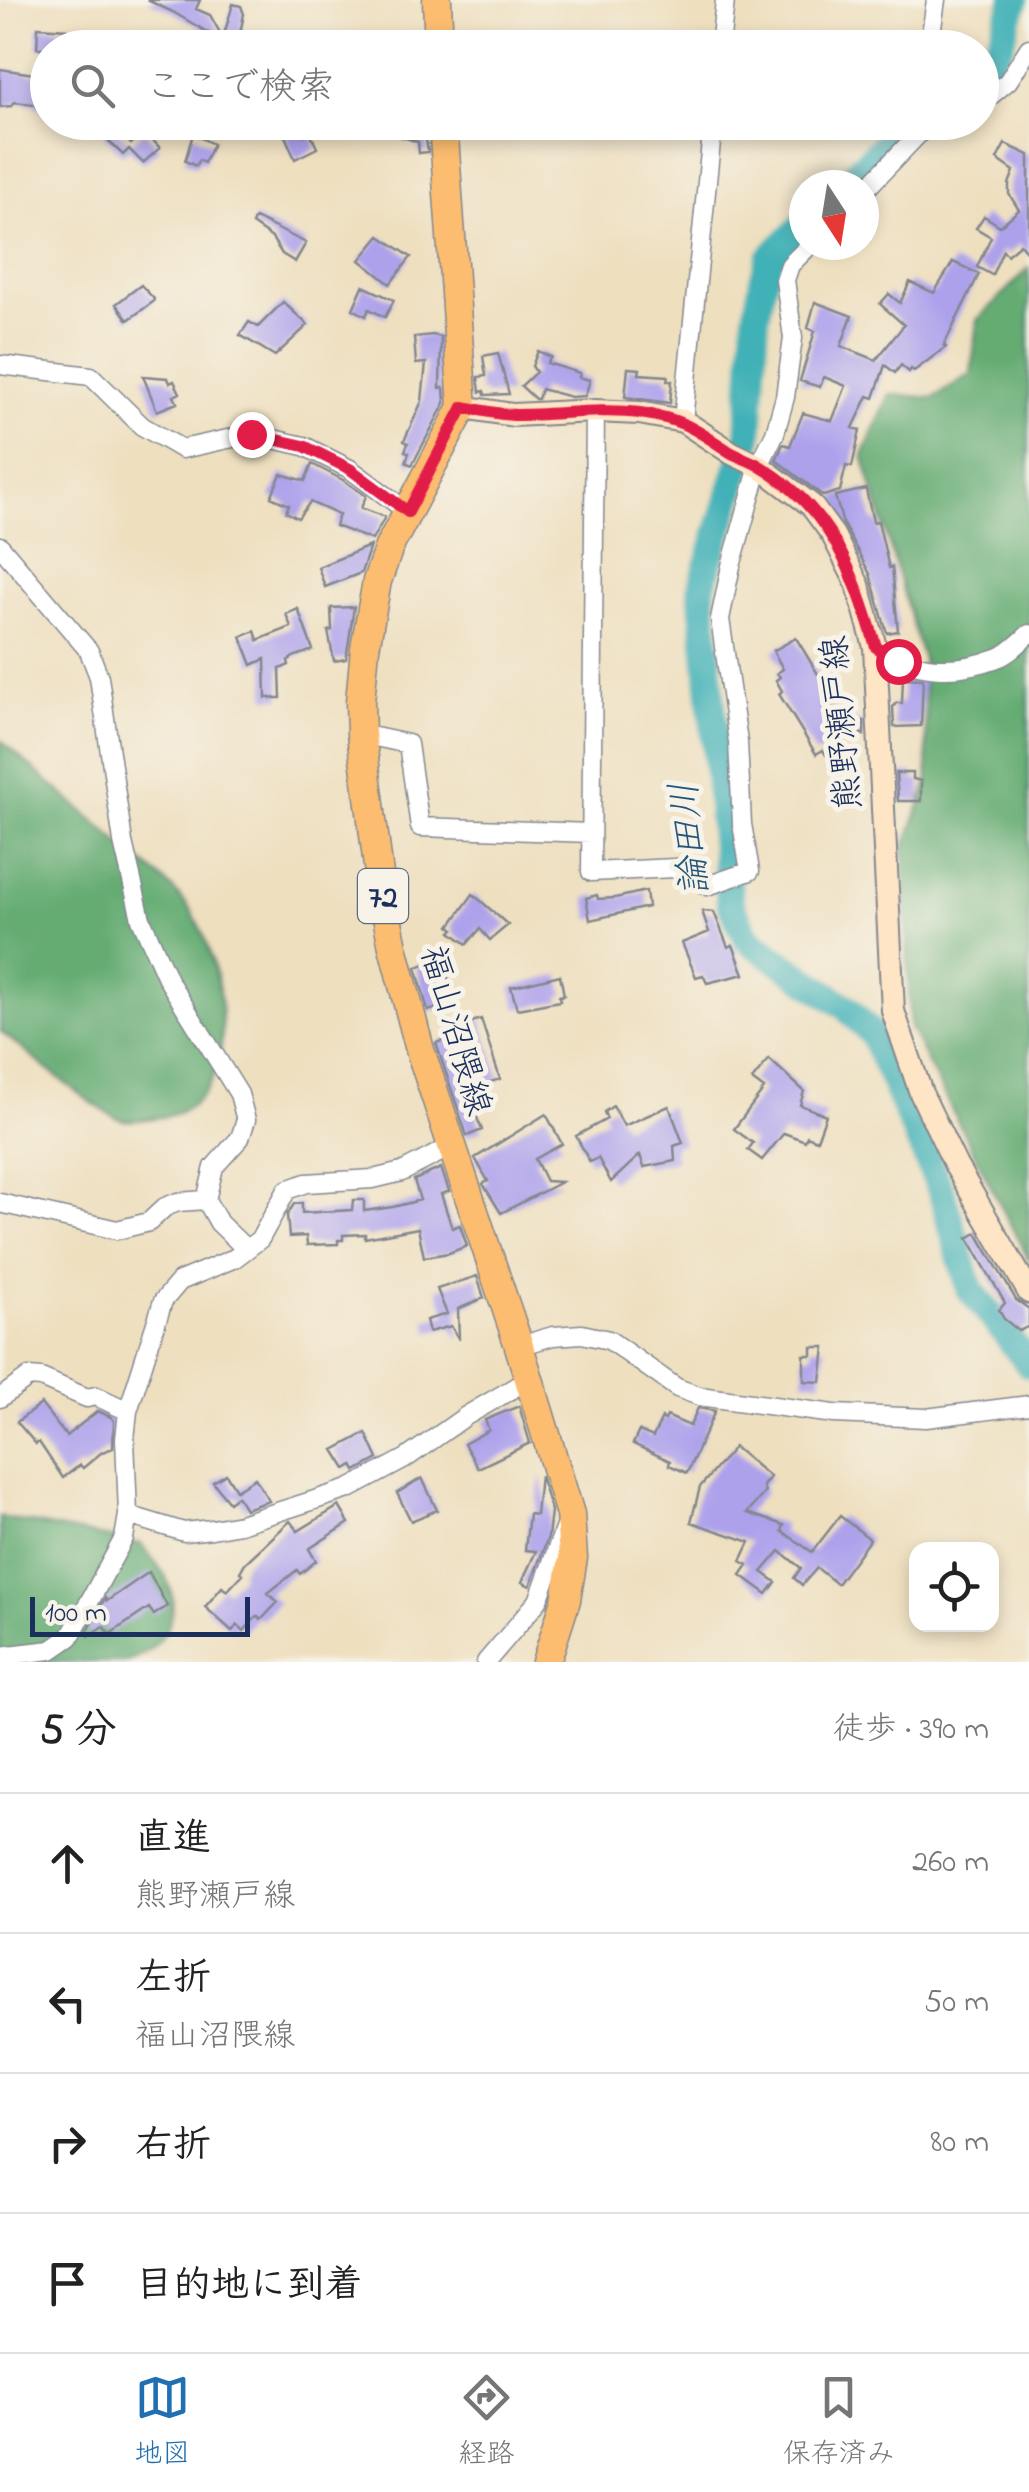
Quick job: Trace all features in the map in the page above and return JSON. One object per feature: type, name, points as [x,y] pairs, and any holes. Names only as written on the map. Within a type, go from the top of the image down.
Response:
[{"type":"main road","points":[[438,0],[439,30]]},
{"type":"main road","points":[[444,140],[463,407]]},
{"type":"main road","name":"熊野瀬戸線","points":[[463,407],[513,415],[639,413],[683,422],[760,466],[810,505],[833,535],[858,585],[876,647],[893,1010],[922,1092],[956,1166],[1029,1292]]},
{"type":"main road","name":"福山沼隈線","points":[[463,407],[389,547],[377,582],[365,648],[361,734],[380,882],[420,1050],[519,1346],[570,1514],[573,1558],[566,1600],[546,1662]]},
{"type":"street","points":[[722,30],[725,0]]},
{"type":"street","points":[[931,30],[936,0]]},
{"type":"street","points":[[999,88],[1029,48]]},
{"type":"street","points":[[683,422],[710,140]]},
{"type":"street","points":[[879,175],[913,140]]},
{"type":"street","points":[[595,411],[591,872],[696,866],[707,886],[750,871],[742,824],[738,742],[720,619],[760,466],[776,433],[785,397],[793,338],[785,280],[795,260]]},
{"type":"street","points":[[0,365],[91,376],[142,426],[182,448],[251,434],[304,446],[350,469],[408,512]]},
{"type":"street","points":[[0,546],[89,652],[99,678],[123,842],[140,919],[168,980],[239,1094],[246,1120],[240,1138],[214,1168],[206,1200],[219,1224],[246,1249]]},
{"type":"street","points":[[876,647],[898,661],[924,668],[957,667],[1001,658],[1029,634]]},
{"type":"street","points":[[361,734],[408,744],[420,827],[591,833]]},
{"type":"street","points":[[0,1656],[51,1650],[70,1637],[124,1538],[128,1516],[128,1411],[163,1301],[180,1282],[234,1258],[260,1240],[288,1190],[306,1183],[373,1179],[402,1172],[452,1146]]},
{"type":"street","points":[[0,1202],[117,1230],[149,1222],[178,1202],[206,1200]]},
{"type":"street","points":[[519,1346],[552,1336],[582,1334],[609,1340],[677,1388],[699,1396],[834,1414],[926,1418],[1029,1405]]},
{"type":"street","points":[[0,1398],[29,1377],[40,1378],[128,1411]]},
{"type":"street","points":[[128,1516],[184,1532],[212,1530],[349,1489],[405,1459],[466,1416],[529,1379]]},
{"type":"street","points":[[486,1662],[538,1601],[570,1514]]},
{"type":"green space","points":[[1029,268],[1029,1261],[910,1028],[904,850],[928,783],[923,660],[863,455],[890,394],[933,398],[971,374],[977,320]]},
{"type":"green space","points":[[0,740],[163,880],[197,921],[216,975],[222,1039],[216,1068],[204,1092],[184,1110],[135,1121],[113,1116],[0,1031]]},
{"type":"green space","points":[[0,1517],[141,1544],[163,1572],[171,1590],[167,1630],[149,1649],[123,1662],[0,1662]]},
{"type":"building","points":[[147,0],[200,0],[196,9],[210,15],[218,30],[204,30]]},
{"type":"building","points":[[233,4],[241,6],[244,14],[241,30],[225,30]]},
{"type":"building","points":[[0,69],[30,73],[30,104],[14,102],[12,106],[0,107]]},
{"type":"building","points":[[107,140],[127,140],[131,144],[135,140],[152,140],[160,148],[143,163],[129,149],[123,155]]},
{"type":"building","points":[[191,140],[213,144],[204,163],[199,160],[196,166],[185,161]]},
{"type":"building","points":[[287,140],[314,140],[317,148],[295,159]]},
{"type":"building","points":[[412,140],[426,140],[428,152],[419,153],[418,142]]},
{"type":"building","points":[[1005,144],[1029,155],[1029,255],[1020,244],[1007,255],[1003,250],[992,275],[977,267],[991,237],[976,228],[984,216],[1000,226],[1019,210],[1009,194],[1014,171],[997,159]]},
{"type":"building","points":[[255,218],[306,243],[295,262],[252,224]]},
{"type":"building","points":[[380,236],[411,257],[390,284],[360,260]]},
{"type":"building","points":[[953,262],[979,274],[946,347],[914,371],[909,372],[901,365],[895,373],[885,365],[874,398],[868,396],[853,428],[860,430],[852,467],[846,466],[840,491],[823,496],[776,460],[783,444],[790,446],[803,413],[832,421],[846,386],[824,377],[820,387],[800,381],[815,331],[808,328],[815,302],[852,316],[841,346],[876,360],[904,325],[880,304],[889,294],[900,303],[910,282],[934,293]]},
{"type":"building","points":[[141,285],[153,302],[128,320],[116,304]]},
{"type":"building","points":[[363,286],[394,300],[385,317],[369,309],[366,316],[353,309]]},
{"type":"building","points":[[283,302],[308,325],[275,356],[240,335],[249,322],[258,327]]},
{"type":"building","points":[[414,337],[441,337],[440,388],[444,388],[445,403],[412,465],[406,462],[409,453],[404,441],[422,401],[426,363],[416,364]]},
{"type":"building","points":[[538,351],[551,357],[547,363],[590,380],[585,396],[571,397],[541,389],[535,399],[521,386],[536,372],[532,366]]},
{"type":"building","points":[[498,353],[509,394],[485,395],[480,392],[478,377],[486,376],[483,356]]},
{"type":"building","points":[[628,368],[640,369],[639,374],[668,376],[667,381],[672,381],[670,403],[625,397]]},
{"type":"building","points":[[143,376],[174,381],[180,393],[174,396],[177,403],[157,411]]},
{"type":"building","points":[[312,464],[366,496],[361,508],[385,517],[372,540],[335,526],[339,515],[310,502],[298,518],[286,512],[289,505],[271,497],[281,474],[305,481]]},
{"type":"building","points":[[866,489],[873,522],[878,521],[889,568],[892,567],[898,631],[887,633],[870,574],[843,524],[835,496]]},
{"type":"building","points":[[370,546],[361,573],[325,587],[318,567]]},
{"type":"building","points":[[354,607],[346,659],[334,661],[328,631],[332,630],[331,608]]},
{"type":"building","points":[[298,609],[313,650],[293,657],[289,665],[280,669],[281,698],[266,698],[265,659],[252,665],[241,637],[255,631],[258,640],[291,627],[286,614]]},
{"type":"building","points":[[796,638],[835,702],[830,705],[839,721],[864,721],[864,735],[827,718],[843,745],[826,755],[823,750],[816,754],[779,694],[782,691],[777,673],[783,669],[773,651]]},
{"type":"building","points":[[903,678],[923,679],[921,726],[894,727],[893,707],[902,703]]},
{"type":"building","points":[[896,773],[913,773],[913,779],[921,781],[921,801],[898,801]]},
{"type":"building","points":[[646,891],[648,907],[590,920],[586,898],[615,898]]},
{"type":"building","points":[[473,894],[508,925],[490,940],[480,929],[467,944],[451,932],[454,929],[450,926]]},
{"type":"building","points":[[702,911],[714,912],[744,974],[707,983],[703,975],[696,977],[682,943],[709,932]]},
{"type":"building","points":[[442,959],[456,1003],[428,1011],[416,967]]},
{"type":"building","points":[[560,975],[564,995],[559,996],[560,1001],[517,1009],[511,987]]},
{"type":"building","points":[[481,1019],[500,1079],[466,1090],[482,1130],[467,1136],[436,1043],[459,1035],[456,1027]]},
{"type":"building","points":[[769,1059],[804,1091],[800,1105],[826,1115],[817,1140],[807,1136],[805,1141],[784,1133],[762,1160],[748,1150],[753,1143],[734,1129],[764,1089],[752,1080]]},
{"type":"building","points":[[613,1106],[624,1126],[669,1106],[683,1143],[674,1146],[675,1161],[644,1167],[640,1155],[611,1182],[598,1158],[590,1162],[576,1136],[607,1119],[604,1112]]},
{"type":"building","points":[[546,1114],[562,1144],[535,1159],[546,1181],[561,1182],[501,1213],[483,1184],[488,1181],[475,1158]]},
{"type":"building","points":[[441,1168],[449,1191],[441,1194],[452,1228],[460,1225],[467,1246],[424,1257],[418,1228],[365,1238],[365,1234],[343,1235],[338,1244],[307,1245],[306,1236],[289,1237],[287,1215],[294,1204],[302,1203],[302,1213],[352,1210],[353,1200],[364,1200],[364,1211],[393,1207],[420,1200],[414,1180]]},
{"type":"building","points":[[977,1233],[1016,1300],[1029,1309],[1029,1326],[1019,1331],[999,1310],[1005,1303],[968,1238]]},
{"type":"building","points":[[477,1276],[484,1298],[458,1309],[459,1340],[451,1326],[429,1332],[426,1320],[447,1314],[437,1289]]},
{"type":"building","points":[[812,1347],[825,1347],[821,1382],[804,1381],[804,1355],[812,1355]]},
{"type":"building","points":[[41,1404],[66,1436],[98,1411],[111,1417],[113,1448],[63,1478],[39,1442],[36,1444],[17,1422]]},
{"type":"building","points":[[519,1406],[530,1443],[478,1468],[464,1444],[489,1430],[485,1420]]},
{"type":"building","points":[[698,1408],[715,1411],[687,1473],[633,1444],[639,1431],[653,1437],[662,1418],[667,1416],[690,1426]]},
{"type":"building","points":[[366,1433],[378,1459],[356,1471],[353,1465],[346,1469],[334,1450]]},
{"type":"building","points":[[734,1447],[770,1477],[763,1486],[765,1492],[747,1513],[784,1525],[782,1531],[812,1552],[840,1516],[870,1539],[837,1584],[817,1568],[802,1585],[794,1578],[801,1568],[780,1551],[762,1572],[776,1582],[767,1594],[741,1575],[748,1565],[741,1561],[750,1542],[691,1522],[700,1487]]},
{"type":"building","points":[[226,1474],[236,1490],[255,1478],[269,1501],[245,1509],[237,1496],[229,1502],[213,1482]]},
{"type":"building","points":[[540,1475],[551,1511],[548,1537],[530,1586],[522,1582],[536,1551],[525,1550],[529,1514],[536,1515]]},
{"type":"building","points":[[422,1478],[437,1510],[411,1521],[397,1493]]},
{"type":"building","points":[[339,1506],[349,1523],[309,1549],[316,1561],[300,1574],[297,1570],[268,1593],[278,1602],[261,1620],[257,1616],[244,1631],[238,1625],[232,1631],[205,1607],[222,1587],[227,1591],[243,1574],[240,1572],[245,1563],[290,1521],[298,1531]]},
{"type":"building","points":[[149,1572],[167,1606],[154,1615],[149,1608],[110,1634],[104,1626],[89,1636],[87,1632],[105,1598],[107,1601]]},
{"type":"waterway","name":"論田川","points":[[999,47],[1015,0]]},
{"type":"waterway","name":"論田川","points":[[858,170],[889,140]]},
{"type":"waterway","name":"論田川","points":[[789,239],[770,258],[763,280],[756,317],[749,436],[701,588],[730,903],[748,940],[846,1007],[873,1035],[941,1191],[970,1289],[1029,1364]]},
{"type":"route","points":[[251,434],[304,446],[350,469],[408,512],[463,407],[513,415],[639,413],[683,422],[760,466],[810,505],[833,535],[858,585],[876,647],[898,661]]}]
